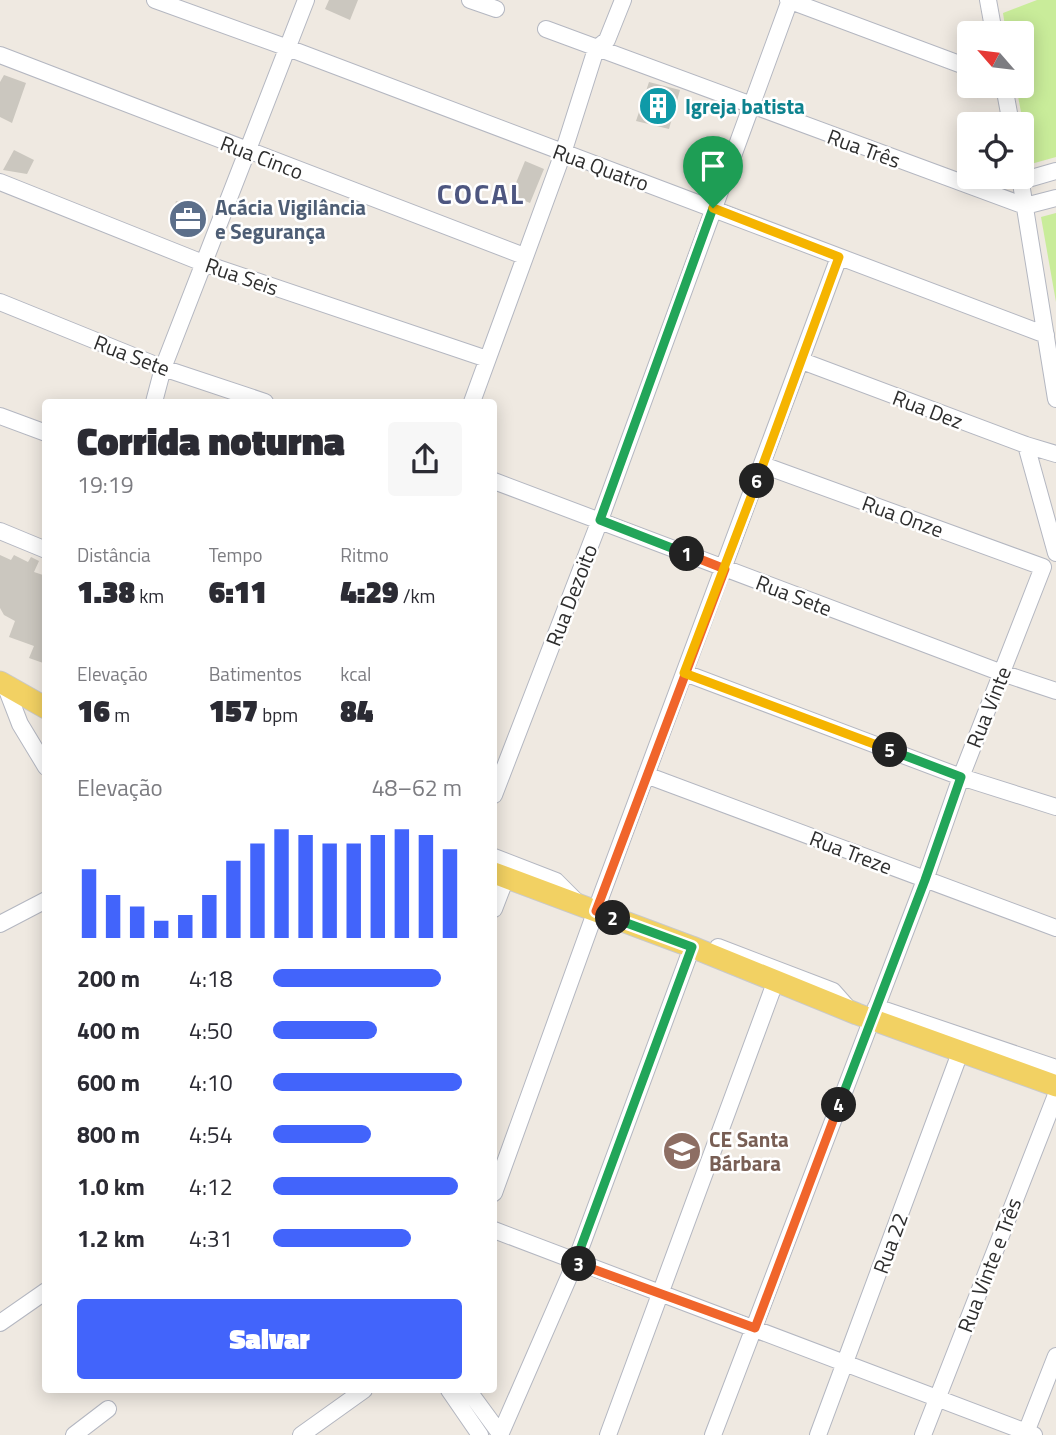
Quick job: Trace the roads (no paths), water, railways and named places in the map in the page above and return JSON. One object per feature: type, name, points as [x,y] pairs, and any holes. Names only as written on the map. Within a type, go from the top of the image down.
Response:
[{"type":"main road","points":[[2,681],[42,706]]},
{"type":"main road","points":[[500,875],[692,947],[851,1011],[874,1013],[1056,1086]]},
{"type":"street","name":"Rua Quatro","points":[[155,0],[191,6],[288,48],[1046,335]]},
{"type":"street","points":[[155,399],[163,368],[306,0]]},
{"type":"street","points":[[470,0],[496,9]]},
{"type":"street","points":[[473,399],[563,153],[596,49],[607,40],[623,0]]},
{"type":"street","points":[[789,0],[957,63]]},
{"type":"street","name":"Rua Dezoito","points":[[497,787],[600,520],[789,0]]},
{"type":"street","points":[[992,1],[993,21]]},
{"type":"street","name":"Rua Três","points":[[546,29],[1025,206]]},
{"type":"street","name":"Rua Cinco","points":[[0,55],[524,256]]},
{"type":"street","points":[[1034,176],[1056,172]]},
{"type":"street","name":"Rua Seis","points":[[0,182],[203,263],[487,359]]},
{"type":"street","points":[[1022,189],[1056,399]]},
{"type":"street","points":[[1025,206],[1056,198]]},
{"type":"street","points":[[497,1185],[839,257]]},
{"type":"street","name":"Rua Sete","points":[[0,302],[163,368],[256,399]]},
{"type":"street","name":"Rua Dez","points":[[802,361],[1056,454]]},
{"type":"street","points":[[0,416],[42,432]]},
{"type":"street","points":[[1026,445],[1056,553]]},
{"type":"street","name":"Rua Onze","points":[[763,465],[1050,565]]},
{"type":"street","name":"Rua Sete","points":[[497,482],[1056,691]]},
{"type":"street","points":[[0,531],[42,548]]},
{"type":"street","name":"Rua Vinte","points":[[713,1435],[925,880],[961,777],[1002,673],[1050,565]]},
{"type":"street","points":[[684,673],[961,777],[1056,807]]},
{"type":"street","points":[[2,681],[20,724],[42,760]]},
{"type":"street","name":"Rua Treze","points":[[646,775],[1056,928]]},
{"type":"street","points":[[497,858],[556,881],[596,911],[633,914],[833,991],[851,1011]]},
{"type":"street","points":[[0,925],[42,902]]},
{"type":"street","points":[[501,1435],[575,1263],[692,947]]},
{"type":"street","points":[[608,1435],[776,980]]},
{"type":"street","points":[[874,1013],[1056,1068]]},
{"type":"street","name":"Rua 22","points":[[818,1435],[961,1050]]},
{"type":"street","name":"Rua Vinte e Três","points":[[923,1435],[1056,1095]]},
{"type":"street","points":[[497,1231],[1028,1434],[1056,1356]]},
{"type":"street","points":[[0,1323],[42,1295]]},
{"type":"street","points":[[301,1435],[361,1393]]},
{"type":"street","points":[[451,1393],[480,1435]]},
{"type":"street","points":[[470,1393],[501,1435]]},
{"type":"street","points":[[74,1435],[108,1409]]},
{"type":"place","name":"Igreja batista","points":[[658,106]]},
{"type":"place","name":"Acácia Vigilância e Segurança","points":[[188,219]]},
{"type":"place","name":"CE Santa Bárbara","points":[[682,1151]]},
{"type":"district","name":"COCAL","points":[[481,193]]}]
